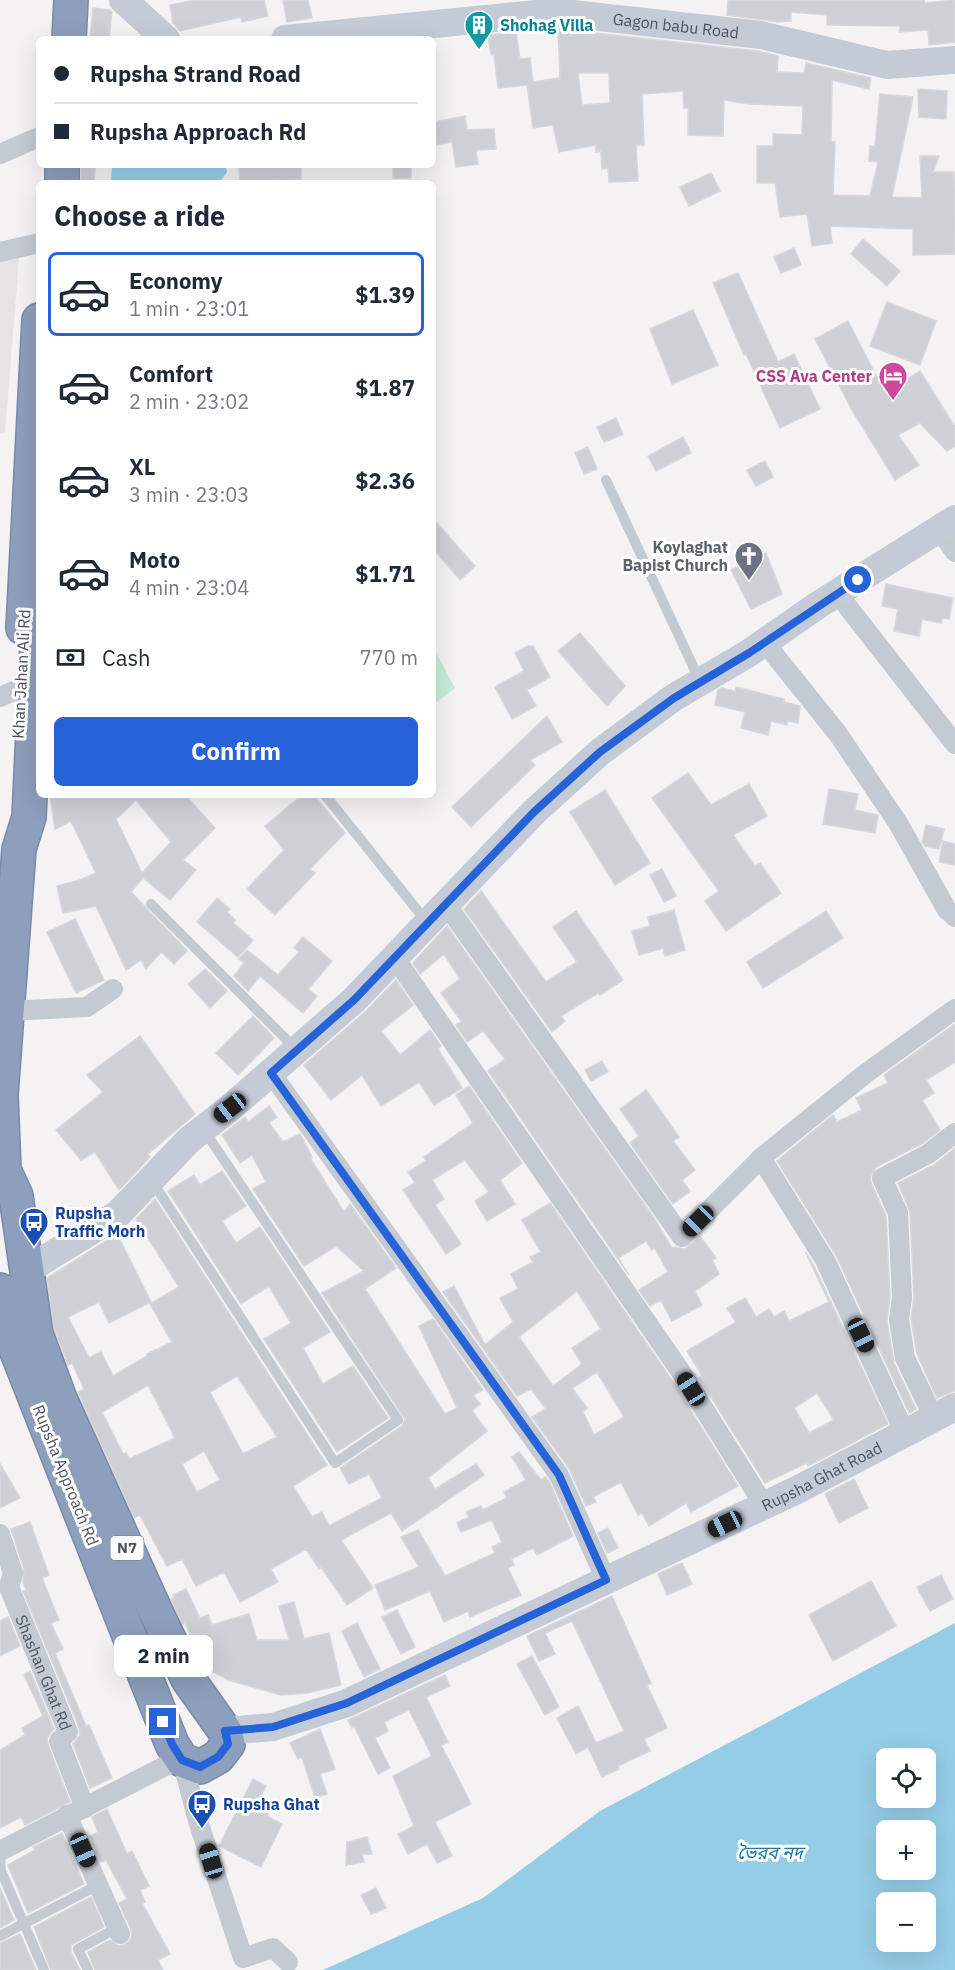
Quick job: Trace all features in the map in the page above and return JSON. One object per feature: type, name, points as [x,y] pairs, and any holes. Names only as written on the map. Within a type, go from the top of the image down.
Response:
[{"type":"highway","points":[[54,36],[56,0]]},
{"type":"highway","points":[[69,36],[71,0]]},
{"type":"highway","name":"Khan Jahan Ali Rd","points":[[26,1271],[16,1196],[2,1176],[1,1080],[20,849],[14,817],[18,689],[36,373]]},
{"type":"highway","name":"Khan Jahan Ali Rd","points":[[18,689],[36,615]]},
{"type":"highway","name":"Rupsha Approach Rd","points":[[26,1271],[36,1334],[60,1399],[188,1679],[225,1731]]},
{"type":"highway","name":"Rupsha Approach Rd","points":[[0,1290],[15,1347],[172,1744],[182,1760]]},
{"type":"highway","points":[[182,1760],[200,1767],[218,1757],[228,1744],[225,1731]]},
{"type":"street","points":[[123,0],[163,36]]},
{"type":"street","name":"Gagon babu Road","points":[[315,36],[555,12],[760,35],[887,65],[955,60]]},
{"type":"street","points":[[0,154],[36,138]]},
{"type":"street","points":[[0,252],[36,244]]},
{"type":"street","points":[[26,1271],[118,1214],[189,1140],[271,1073],[354,1000],[534,812],[600,752],[674,698],[765,643],[837,593],[950,533]]},
{"type":"street","points":[[837,593],[955,744]]},
{"type":"street","points":[[765,643],[838,734],[898,823],[947,910],[955,917]]},
{"type":"street","points":[[437,914],[682,1237],[761,1158],[865,1074],[955,1009]]},
{"type":"street","points":[[395,958],[679,1369],[764,1505]]},
{"type":"street","points":[[8,1011],[87,1007],[113,989]]},
{"type":"street","points":[[271,1073],[559,1475],[606,1580]]},
{"type":"street","points":[[944,1413],[905,1358],[899,1319],[902,1298],[898,1213],[882,1178],[928,1154],[955,1133]]},
{"type":"street","points":[[761,1158],[825,1260],[905,1433]]},
{"type":"street","name":"Rupsha Ghat Road","points":[[225,1731],[273,1727],[347,1703],[764,1505],[944,1413]]},
{"type":"street","name":"Shashan Ghat Rd","points":[[0,1534],[13,1573],[9,1587],[68,1732],[59,1741],[76,1812]]},
{"type":"street","points":[[0,1851],[169,1764],[182,1760],[198,1821],[243,1958],[273,1948],[289,1966]]},
{"type":"street","points":[[76,1812],[98,1885],[118,1931]]},
{"type":"lane","points":[[606,480],[700,682]]},
{"type":"lane","points":[[328,798],[437,914]]},
{"type":"lane","points":[[151,904],[297,1050]]},
{"type":"lane","points":[[151,1180],[335,1463],[398,1420],[203,1129]]},
{"type":"lane","points":[[0,1857],[1,1871],[44,1970]]},
{"type":"lane","points":[[0,1936],[98,1885]]},
{"type":"lane","points":[[88,1970],[78,1949],[118,1931]]},
{"type":"shaded area","points":[[20,247],[5,432],[0,433],[0,252]]},
{"type":"green space","points":[[436,653],[455,688],[436,702]]},
{"type":"water","points":[[112,168],[226,168],[227,172],[221,180],[111,180]]},
{"type":"water","name":"ভৈরব নদ","points":[[955,1623],[955,1970],[323,1970],[483,1898],[600,1811]]},
{"type":"building","points":[[196,0],[264,0],[268,16],[242,22],[241,17],[180,31],[173,23],[170,5]]},
{"type":"building","points":[[308,0],[312,18],[287,22],[283,1]]},
{"type":"building","points":[[728,0],[924,0],[925,3],[955,0],[955,42],[929,45],[928,30],[899,32],[900,26],[827,25],[827,15],[791,12],[791,21],[778,22],[727,15]]},
{"type":"building","points":[[93,8],[110,10],[112,12],[109,36],[90,36]]},
{"type":"building","points":[[558,29],[758,51],[778,56],[777,72],[804,73],[806,63],[871,78],[869,89],[832,80],[831,142],[835,142],[833,195],[870,196],[878,162],[869,161],[870,146],[875,147],[880,94],[913,97],[892,197],[922,198],[920,156],[939,156],[933,172],[954,172],[955,254],[913,255],[913,229],[830,226],[832,243],[812,246],[807,214],[780,217],[775,183],[757,183],[757,146],[773,146],[773,134],[802,135],[803,106],[749,104],[724,100],[723,136],[688,135],[688,108],[684,108],[683,91],[642,94],[644,145],[636,145],[638,181],[609,182],[608,168],[602,169],[601,151],[596,152],[596,145],[559,152],[553,125],[533,128],[527,85],[498,88],[494,54],[491,55],[488,35],[516,32],[520,59],[530,58],[533,82],[560,78]],"holes":[[[578,73],[609,73],[610,103],[582,105]]]},
{"type":"building","points":[[918,89],[947,91],[946,119],[919,117]]},
{"type":"building","points":[[465,116],[467,130],[494,129],[496,149],[476,150],[478,164],[456,167],[452,142],[436,145],[436,122]]},
{"type":"building","points":[[81,168],[95,168],[94,180],[81,180]]},
{"type":"building","points":[[239,168],[301,168],[301,179],[240,180]]},
{"type":"building","points":[[393,168],[411,168],[411,178],[393,178]]},
{"type":"building","points":[[711,173],[720,191],[689,206],[680,187]]},
{"type":"building","points":[[863,239],[900,271],[887,286],[851,254]]},
{"type":"building","points":[[794,248],[801,265],[781,273],[774,257]]},
{"type":"building","points":[[738,273],[778,362],[794,354],[820,409],[780,428],[746,354],[744,355],[713,283]]},
{"type":"building","points":[[887,302],[936,321],[920,365],[870,346]]},
{"type":"building","points":[[693,310],[718,365],[672,384],[650,329]]},
{"type":"building","name":"CSS Ava Center","points":[[848,321],[885,393],[920,371],[955,427],[955,446],[947,451],[920,423],[898,435],[919,465],[895,480],[852,410],[815,339]]},
{"type":"building","points":[[616,418],[623,434],[604,442],[597,427]]},
{"type":"building","points":[[683,437],[691,453],[656,471],[648,456]]},
{"type":"building","points":[[588,447],[597,469],[584,474],[575,453]]},
{"type":"building","points":[[765,461],[773,477],[756,486],[747,470]]},
{"type":"building","points":[[436,522],[475,566],[460,580],[436,552]]},
{"type":"building","points":[[766,553],[782,594],[751,609],[731,570]]},
{"type":"building","points":[[886,584],[953,598],[949,619],[942,618],[941,623],[922,619],[919,636],[894,631],[898,609],[882,606]]},
{"type":"building","points":[[580,633],[625,686],[607,706],[558,651]]},
{"type":"building","points":[[528,646],[533,646],[550,677],[527,690],[536,706],[512,719],[495,687],[524,671],[515,653]]},
{"type":"building","points":[[736,687],[784,699],[784,702],[800,706],[798,723],[788,721],[787,725],[771,721],[768,735],[741,728],[745,712],[715,705],[718,690],[722,688],[735,691]]},
{"type":"building","points":[[547,716],[562,742],[530,760],[535,765],[471,827],[452,807]]},
{"type":"building","points":[[688,773],[711,805],[749,784],[767,816],[733,835],[755,866],[760,863],[781,893],[726,931],[705,901],[719,891],[652,798]]},
{"type":"building","points":[[829,789],[858,794],[855,810],[878,815],[875,833],[823,824]]},
{"type":"building","points":[[605,790],[650,863],[615,885],[570,812]]},
{"type":"building","points":[[50,798],[188,798],[215,828],[183,860],[196,870],[170,900],[143,878],[131,892],[187,951],[174,964],[161,952],[146,969],[141,960],[126,970],[96,906],[63,913],[57,886],[96,873],[71,821],[55,829]],"holes":[[[136,800],[171,842],[142,873],[116,819]]]},
{"type":"building","points":[[298,798],[316,798],[345,833],[310,869],[315,873],[275,915],[247,889],[284,850],[265,826]]},
{"type":"building","points":[[926,825],[944,829],[939,849],[925,846],[922,842]]},
{"type":"building","points":[[943,841],[955,844],[955,865],[939,862]]},
{"type":"building","points":[[662,869],[676,896],[664,902],[650,875]]},
{"type":"building","points":[[481,891],[546,982],[577,962],[553,927],[576,911],[623,980],[561,1016],[565,1021],[552,1032],[464,909]]},
{"type":"building","points":[[217,898],[230,909],[227,912],[235,920],[233,923],[253,940],[238,957],[197,922]]},
{"type":"building","points":[[674,910],[685,950],[665,956],[663,948],[639,955],[632,931],[650,926],[648,917]]},
{"type":"building","points":[[826,911],[843,938],[763,988],[747,962]]},
{"type":"building","points":[[75,919],[104,980],[76,993],[47,932]]},
{"type":"building","points":[[447,926],[654,1218],[672,1248],[685,1249],[700,1236],[716,1258],[712,1260],[719,1274],[695,1291],[702,1305],[672,1321],[661,1300],[650,1306],[639,1290],[668,1272],[655,1248],[652,1250],[646,1241],[618,1258],[629,1275],[488,1071],[505,1059],[483,1031],[467,1042],[456,1025],[461,1021],[441,993],[460,979],[444,954],[420,974],[413,963]]},
{"type":"building","points":[[303,937],[332,961],[308,989],[317,996],[303,1013],[260,976],[248,991],[234,976],[244,963],[239,959],[247,950],[278,975],[299,952],[294,948]]},
{"type":"building","points":[[205,969],[227,991],[210,1008],[188,984]]},
{"type":"building","points":[[396,980],[413,1005],[381,1031],[400,1055],[430,1030],[441,1046],[438,1049],[462,1088],[434,1105],[419,1082],[381,1106],[362,1075],[331,1100],[304,1065],[365,1012]]},
{"type":"building","points":[[253,1016],[274,1038],[238,1075],[216,1053]]},
{"type":"building","points":[[955,1024],[955,1062],[926,1080],[934,1093],[922,1100],[940,1130],[921,1144],[876,1167],[870,1177],[886,1216],[890,1297],[887,1321],[894,1363],[916,1409],[909,1413],[836,1255],[777,1161],[833,1115],[837,1122],[862,1110],[856,1098],[888,1083],[884,1075]]},
{"type":"building","points":[[140,1036],[195,1114],[148,1154],[150,1157],[119,1190],[95,1152],[81,1160],[56,1130],[103,1092],[87,1075]]},
{"type":"building","points":[[602,1061],[608,1072],[591,1081],[585,1070]]},
{"type":"building","points":[[469,1086],[522,1163],[500,1180],[515,1204],[487,1221],[475,1201],[489,1192],[465,1160],[432,1180],[444,1199],[435,1205],[461,1244],[446,1254],[403,1190],[415,1183],[408,1172],[426,1161],[424,1157],[473,1123],[456,1095]]},
{"type":"building","points":[[646,1090],[679,1137],[673,1141],[695,1170],[682,1180],[690,1191],[673,1204],[630,1143],[639,1136],[620,1109]]},
{"type":"building","points":[[269,1106],[277,1117],[269,1123],[283,1142],[300,1134],[312,1157],[310,1158],[344,1212],[350,1204],[396,1268],[365,1289],[445,1414],[457,1408],[419,1326],[433,1319],[483,1390],[473,1395],[480,1404],[472,1411],[487,1431],[428,1478],[435,1489],[476,1464],[484,1475],[402,1531],[391,1513],[341,1540],[373,1588],[347,1605],[306,1549],[271,1569],[278,1582],[240,1602],[224,1572],[196,1586],[182,1559],[167,1566],[140,1515],[134,1518],[78,1392],[84,1389],[72,1363],[68,1365],[54,1329],[47,1278],[117,1234],[151,1302],[109,1323],[99,1302],[68,1317],[89,1358],[101,1352],[113,1376],[147,1354],[172,1342],[150,1304],[179,1287],[136,1219],[155,1199],[327,1465],[293,1486],[312,1517],[322,1512],[329,1526],[382,1498],[369,1474],[349,1484],[340,1468],[402,1426],[405,1419],[322,1293],[364,1271],[336,1246],[304,1266],[253,1189],[266,1182],[252,1155],[240,1163],[222,1135],[245,1117],[248,1122]],"holes":[[[237,1376],[277,1437],[243,1454],[210,1392]],[[148,1385],[175,1438],[129,1459],[126,1453],[123,1454],[102,1412]],[[204,1451],[220,1480],[197,1492],[182,1464]]]},
{"type":"building","points":[[955,1148],[955,1391],[937,1398],[917,1354],[911,1319],[914,1297],[910,1212],[898,1183],[934,1165]]},
{"type":"building","points":[[222,1171],[246,1206],[222,1221],[236,1243],[260,1227],[330,1332],[303,1348],[323,1384],[353,1366],[388,1418],[337,1452],[264,1339],[291,1323],[269,1286],[241,1304],[168,1191],[194,1175],[200,1185]]},
{"type":"building","points":[[550,1203],[669,1376],[738,1486],[691,1512],[686,1503],[649,1526],[642,1513],[638,1515],[621,1482],[593,1497],[596,1502],[586,1506],[569,1468],[532,1417],[546,1409],[531,1389],[517,1396],[443,1292],[454,1286],[485,1345],[513,1322],[500,1298],[518,1289],[511,1274],[533,1262],[530,1257],[541,1252],[522,1220]],"holes":[[[577,1291],[601,1329],[572,1348],[582,1364],[553,1386],[519,1337]],[[597,1372],[624,1417],[594,1435],[583,1412],[587,1408],[572,1388]]]},
{"type":"building","points":[[805,1251],[888,1424],[808,1466],[806,1463],[765,1483],[699,1378],[702,1376],[687,1351],[736,1322],[727,1308],[745,1298],[756,1317],[769,1309],[774,1317],[784,1311],[789,1321],[829,1302]],"holes":[[[817,1393],[834,1420],[809,1433],[794,1408]]]},
{"type":"building","points":[[519,1452],[541,1480],[545,1477],[549,1481],[573,1536],[537,1555],[533,1548],[511,1559],[514,1565],[508,1568],[521,1595],[470,1617],[468,1611],[444,1622],[430,1591],[385,1610],[375,1585],[419,1567],[401,1537],[418,1530],[445,1576],[495,1553],[492,1547],[502,1542],[492,1520],[461,1532],[457,1523],[469,1517],[466,1512],[481,1506],[483,1510],[507,1498],[504,1492],[526,1480],[512,1457]]},
{"type":"building","points":[[0,1464],[20,1498],[0,1508]]},
{"type":"building","points":[[854,1479],[868,1508],[839,1523],[825,1494]]},
{"type":"building","points":[[30,1522],[49,1575],[42,1578],[59,1620],[51,1623],[63,1649],[55,1653],[86,1726],[89,1725],[112,1778],[90,1788],[73,1744],[80,1735],[79,1727],[23,1591],[26,1590],[23,1582],[24,1569],[11,1529]]},
{"type":"building","points":[[608,1528],[618,1548],[607,1553],[598,1533]]},
{"type":"building","points":[[682,1563],[692,1584],[667,1595],[658,1574]]},
{"type":"building","points":[[941,1575],[953,1599],[930,1611],[917,1587]]},
{"type":"building","points":[[871,1581],[896,1626],[833,1661],[809,1615]]},
{"type":"building","points":[[186,1589],[200,1618],[208,1615],[212,1625],[249,1614],[257,1640],[289,1640],[279,1606],[294,1602],[304,1639],[329,1633],[341,1685],[307,1693],[281,1695],[228,1680],[205,1667],[171,1599],[174,1598],[173,1595]]},
{"type":"building","points":[[612,1596],[651,1683],[647,1685],[667,1728],[644,1739],[650,1751],[618,1766],[619,1769],[602,1777],[588,1747],[576,1754],[557,1718],[578,1706],[596,1743],[624,1731],[572,1621],[545,1633],[555,1654],[539,1661],[527,1636]]},
{"type":"building","points":[[397,1610],[415,1647],[401,1654],[382,1617]]},
{"type":"building","points":[[8,1617],[20,1646],[0,1656],[0,1621]]},
{"type":"building","points":[[357,1623],[380,1669],[364,1677],[342,1631]]},
{"type":"building","points":[[532,1656],[559,1707],[545,1715],[517,1664]]},
{"type":"building","points":[[30,1671],[54,1729],[47,1738],[48,1745],[70,1802],[25,1825],[21,1817],[0,1828],[0,1750],[25,1735],[22,1728],[43,1716],[24,1675]]},
{"type":"building","points":[[445,1675],[450,1686],[426,1697],[448,1742],[441,1745],[471,1804],[435,1822],[452,1856],[437,1863],[427,1844],[408,1854],[398,1834],[414,1826],[393,1776],[432,1756],[409,1710],[384,1722],[388,1731],[375,1738],[390,1768],[378,1774],[354,1726],[352,1728],[348,1720]]},
{"type":"building","points":[[320,1729],[335,1769],[320,1774],[327,1794],[315,1798],[302,1757],[298,1759],[290,1743]]},
{"type":"building","points":[[253,1779],[266,1786],[259,1800],[272,1806],[267,1816],[282,1824],[261,1867],[219,1846]]},
{"type":"building","points":[[107,1809],[127,1854],[132,1851],[149,1886],[140,1890],[145,1902],[142,1903],[170,1954],[158,1960],[163,1970],[95,1970],[88,1952],[110,1940],[118,1946],[124,1945],[132,1936],[119,1903],[127,1899],[106,1860],[101,1862],[90,1836],[98,1832],[92,1817]]},
{"type":"building","points":[[62,1833],[84,1884],[28,1913],[8,1865],[35,1850],[33,1847]]},
{"type":"building","points":[[367,1837],[372,1854],[362,1854],[364,1862],[346,1865],[347,1842]]},
{"type":"building","points":[[0,1888],[14,1920],[0,1928]]},
{"type":"building","points":[[376,1888],[386,1908],[371,1914],[361,1895]]},
{"type":"building","points":[[91,1897],[104,1927],[71,1945],[71,1952],[80,1970],[51,1970],[34,1927]]},
{"type":"building","points":[[20,1934],[36,1970],[0,1970],[0,1943]]},
{"type":"place","name":"Shohag Villa","points":[[479,50]]},
{"type":"place","name":"CSS Ava Center","points":[[893,402]]},
{"type":"place","name":"Koylaghat Bapist Church","points":[[749,582]]},
{"type":"place","name":"Rupsha Traffic Morh","points":[[34,1248]]},
{"type":"place","name":"Rupsha Ghat","points":[[202,1830]]},
{"type":"route","points":[[163,1722],[182,1760],[200,1767],[218,1757],[228,1744],[225,1731],[273,1727],[347,1703],[606,1580],[559,1475],[271,1073],[354,1000],[534,812],[600,752],[674,698],[749,653],[858,580]]}]
